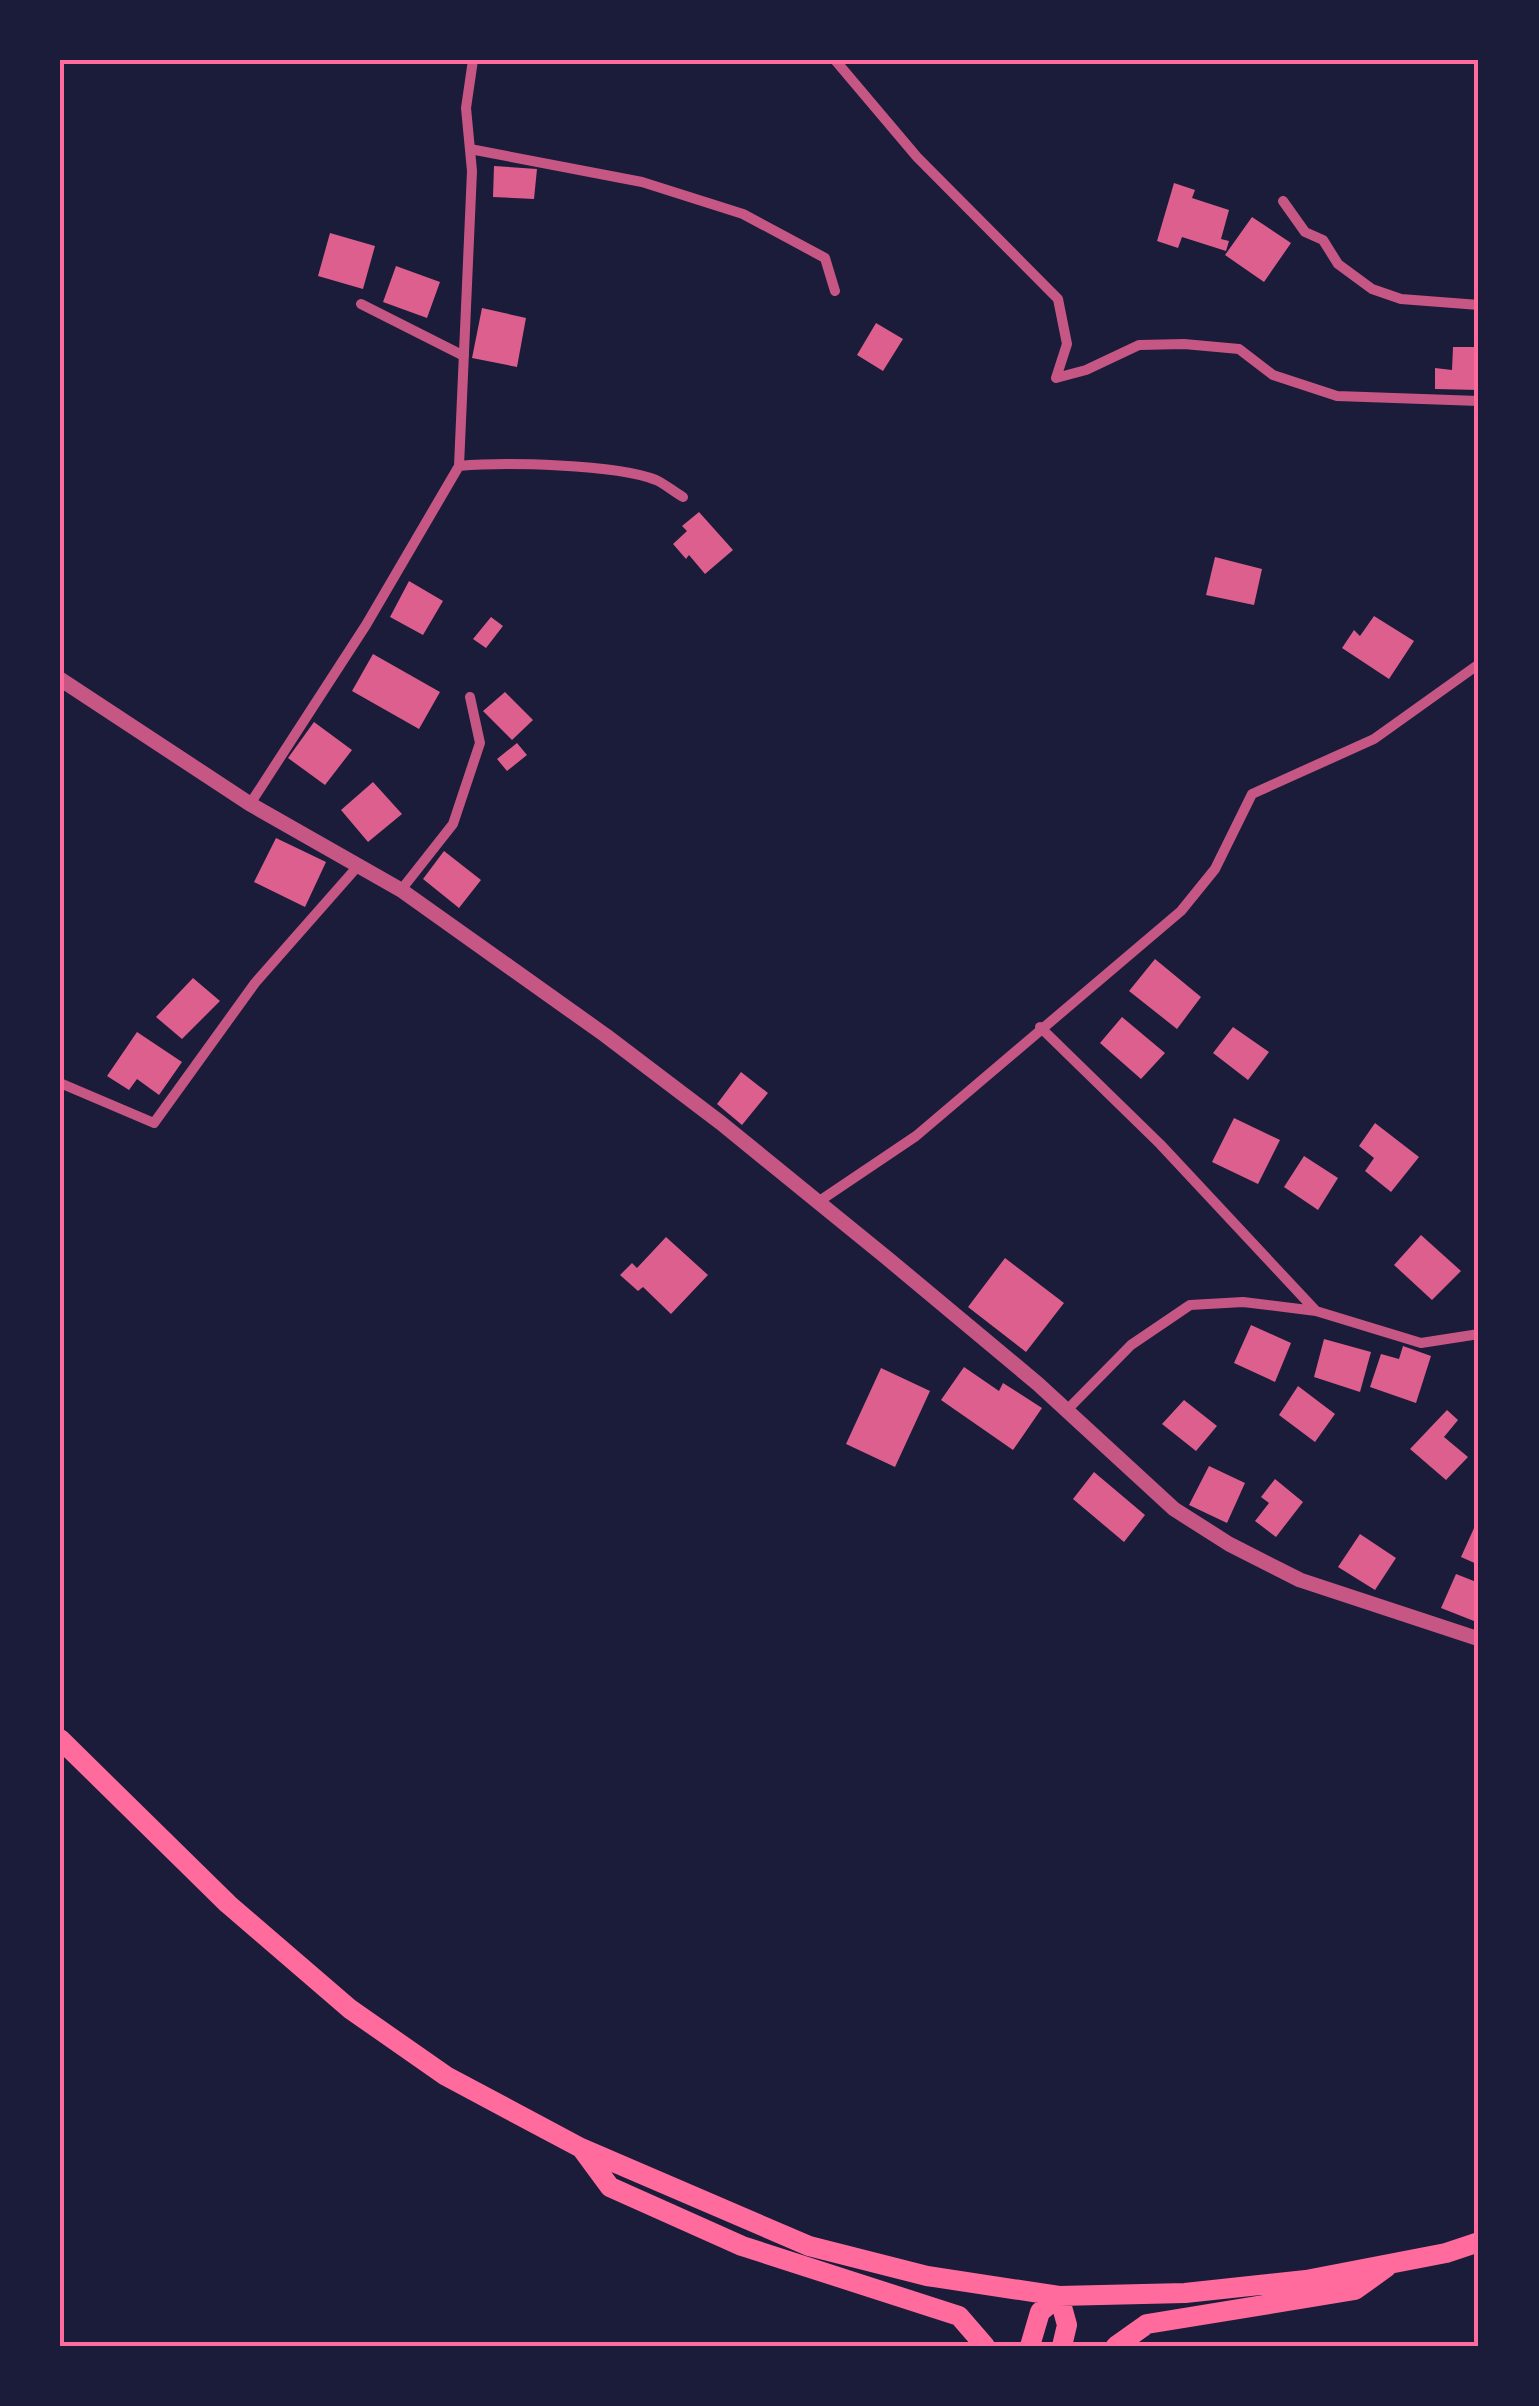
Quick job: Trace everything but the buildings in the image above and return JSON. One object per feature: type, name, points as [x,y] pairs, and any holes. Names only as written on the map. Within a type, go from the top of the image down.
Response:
[{"type":"main road","points":[[60,1739],[228,1904],[350,2009],[446,2076],[580,2148],[809,2246],[927,2276],[1059,2296],[1185,2293],[1306,2280],[1446,2253],[1479,2242]]},
{"type":"main road","points":[[580,2148],[610,2187],[742,2246],[959,2316],[985,2346]]},
{"type":"main road","points":[[1116,2346],[1147,2324],[1355,2290],[1392,2263]]},
{"type":"main road","points":[[1030,2346],[1040,2312],[1059,2296]]},
{"type":"main road","points":[[1059,2296],[1067,2324],[1062,2346]]},
{"type":"street","points":[[250,804],[366,624],[459,466],[472,171],[466,108],[472,60]]},
{"type":"street","points":[[835,60],[918,156],[1058,300],[1068,344],[1056,378],[1086,370],[1139,344],[1184,344],[1239,349],[1273,376],[1337,396],[1479,401]]},
{"type":"street","points":[[470,149],[642,182],[743,214],[825,258],[835,292]]},
{"type":"street","points":[[1284,201],[1305,232],[1323,240],[1338,264],[1372,290],[1401,299],[1479,305]]},
{"type":"street","points":[[361,304],[464,356]]},
{"type":"street","points":[[459,466],[496,462],[626,474],[656,480],[683,497]]},
{"type":"street","points":[[818,1202],[916,1136],[1181,911],[1214,870],[1252,794],[1374,740],[1479,664]]},
{"type":"street","points":[[60,679],[250,804],[401,890],[605,1034],[818,1202],[1067,1410],[1174,1509],[1229,1544],[1300,1580],[1479,1638]]},
{"type":"street","points":[[401,890],[453,824],[480,743],[470,696]]},
{"type":"street","points":[[60,1083],[154,1123],[255,984],[358,866]]},
{"type":"street","points":[[1040,1027],[1160,1144],[1316,1311]]},
{"type":"street","points":[[1067,1410],[1131,1345],[1190,1304],[1242,1302],[1316,1311],[1420,1343],[1479,1334]]}]
